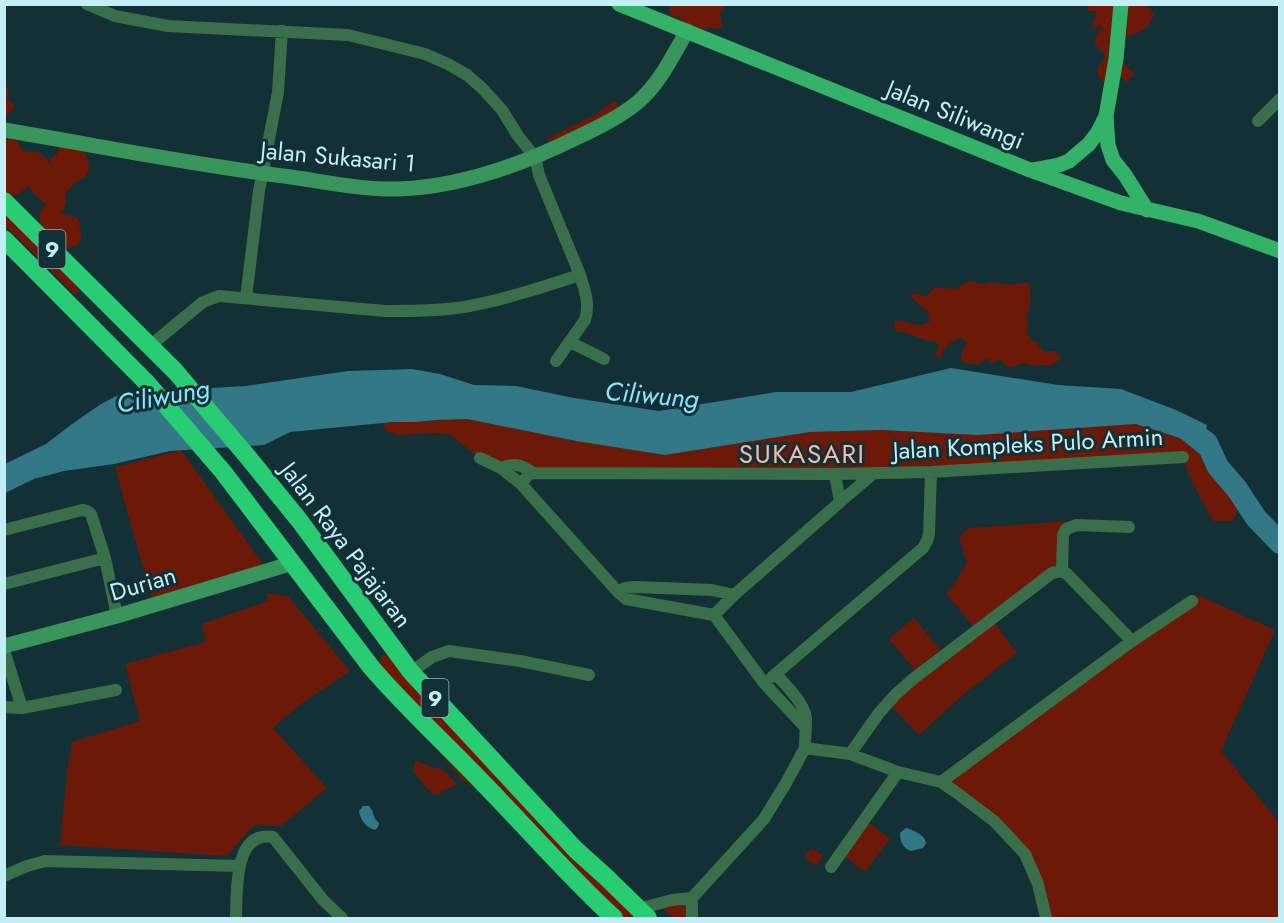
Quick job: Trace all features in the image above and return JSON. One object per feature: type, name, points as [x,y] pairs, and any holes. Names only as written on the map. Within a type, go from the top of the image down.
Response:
[{"type":"highway","name":"Jalan Raya Pajajaran","points":[[4,201],[175,371],[299,520],[411,672],[569,842],[643,914]]},
{"type":"highway","name":"9","points":[[4,239],[147,383],[224,473],[371,667],[395,695],[614,918]]},
{"type":"highway","points":[[81,317],[100,297]]},
{"type":"highway","points":[[371,667],[393,648]]},
{"type":"main road","name":"Jalan Siliwangi","points":[[619,4],[1030,170],[1121,204],[1198,221],[1280,251]]},
{"type":"main road","points":[[1121,4],[1116,59],[1106,116],[1108,145],[1113,160],[1147,210]]},
{"type":"main road","points":[[1030,170],[1069,161],[1089,144],[1106,116]]},
{"type":"street","points":[[87,4],[123,18],[168,26],[348,35],[425,54],[467,75],[502,110],[518,136],[535,157],[539,175],[580,275],[588,301],[585,320],[556,361]]},
{"type":"street","points":[[246,298],[261,173],[278,92],[282,31]]},
{"type":"street","name":"Jalan Sukasari 1","points":[[4,130],[261,173],[362,187],[396,189],[427,187],[477,177],[535,157],[598,128],[638,102],[651,89],[687,31]]},
{"type":"street","points":[[1258,121],[1280,99]]},
{"type":"street","points":[[149,344],[203,302],[219,296],[385,311],[438,310],[510,297],[580,275]]},
{"type":"street","points":[[570,342],[604,359]]},
{"type":"street","name":"Jalan Kompleks Pulo Armin","points":[[501,468],[517,464],[534,473],[835,474],[932,472],[1183,457]]},
{"type":"street","points":[[480,458],[501,468],[521,484],[626,599],[714,615],[764,683],[805,727]]},
{"type":"street","points":[[764,683],[923,548],[929,534],[932,472]]},
{"type":"street","points":[[521,484],[529,474],[534,473]]},
{"type":"street","points":[[714,615],[874,473]]},
{"type":"street","points":[[835,474],[840,502]]},
{"type":"street","points":[[4,530],[82,510],[91,514],[105,558],[117,616]]},
{"type":"street","points":[[1062,571],[1063,535],[1066,529],[1077,525],[1129,527]]},
{"type":"street","points":[[4,584],[105,558]]},
{"type":"street","name":"Durian","points":[[4,648],[293,563]]},
{"type":"street","points":[[850,754],[879,712],[896,694],[1052,573],[1062,571],[1067,574],[1132,640]]},
{"type":"street","points":[[618,592],[635,586],[712,590],[734,595]]},
{"type":"street","points":[[941,782],[1132,640],[1192,601]]},
{"type":"street","points":[[4,648],[22,708]]},
{"type":"street","points":[[411,672],[432,657],[449,651],[520,661],[589,675]]},
{"type":"street","points":[[643,914],[672,900],[692,898],[764,819],[778,797],[805,748],[806,717],[793,694],[776,674]]},
{"type":"street","points":[[4,706],[22,708],[116,690]]},
{"type":"street","points":[[805,748],[850,754],[898,772],[941,782],[994,821],[1025,854],[1038,884],[1046,918]]},
{"type":"street","points":[[831,867],[898,772]]},
{"type":"street","points":[[236,918],[239,866],[252,841],[264,836],[273,837],[323,900],[342,918]]},
{"type":"street","points":[[4,876],[45,861],[239,866]]},
{"type":"street","points":[[692,898],[692,918]]},
{"type":"shaded area","points":[[1090,4],[1145,5],[1154,14],[1147,28],[1129,35],[1121,45],[1125,66],[1134,73],[1126,82],[1120,76],[1110,86],[1099,76],[1097,68],[1105,54],[1095,45],[1096,35],[1102,28],[1100,24],[1092,28],[1093,20],[1097,15],[1095,11],[1087,10]]},
{"type":"shaded area","points":[[671,5],[724,5],[720,15],[722,24],[720,29],[708,28],[702,31],[683,22],[677,16],[673,17],[670,14]]},
{"type":"shaded area","points":[[5,87],[9,87],[7,99],[13,104],[13,110],[7,114],[5,120]]},
{"type":"shaded area","points":[[614,101],[620,106],[602,120],[552,142],[546,139],[593,116]]},
{"type":"shaded area","points":[[5,140],[18,141],[23,152],[32,151],[42,154],[49,164],[51,158],[57,154],[58,149],[66,141],[74,149],[85,153],[89,164],[87,175],[73,183],[65,193],[66,203],[61,214],[76,217],[81,223],[79,230],[82,237],[78,245],[68,248],[59,244],[54,235],[47,232],[39,223],[40,211],[46,205],[29,187],[16,195],[5,195]]},
{"type":"shaded area","points":[[4,213],[80,290],[75,295],[5,225]]},
{"type":"shaded area","points":[[969,281],[1008,285],[1028,282],[1030,300],[1026,317],[1029,326],[1026,331],[1031,340],[1035,341],[1044,351],[1055,351],[1059,355],[1059,360],[1050,366],[1023,363],[1012,367],[1006,366],[998,359],[993,364],[987,358],[978,365],[962,362],[961,356],[966,342],[961,338],[948,346],[940,359],[935,355],[939,346],[936,342],[896,331],[895,321],[916,325],[929,322],[928,313],[910,294],[920,294],[924,297],[935,287],[955,289]]},
{"type":"shaded area","points":[[467,419],[576,441],[665,455],[810,432],[881,430],[980,434],[1136,424],[1180,438],[1201,455],[1204,463],[1230,486],[1239,507],[1233,521],[1213,521],[1192,482],[1183,457],[931,472],[534,473],[480,458],[450,435],[437,433],[398,435],[386,431],[382,423]]},
{"type":"shaded area","points":[[181,450],[262,563],[259,572],[153,604],[115,467]]},
{"type":"shaded area","points":[[1071,521],[1062,571],[992,619],[1017,653],[965,693],[919,735],[888,703],[976,630],[946,593],[967,563],[959,537],[969,528]]},
{"type":"shaded area","points":[[266,593],[288,596],[350,671],[302,703],[273,728],[327,788],[281,826],[254,825],[227,856],[60,845],[72,742],[140,721],[125,664],[206,642],[202,624],[268,601]]},
{"type":"shaded area","points":[[1198,595],[1275,630],[1221,751],[1278,821],[1279,918],[1046,918],[1025,854],[941,782]]},
{"type":"shaded area","points":[[914,618],[940,650],[915,670],[889,639]]},
{"type":"shaded area","points":[[393,648],[649,918],[618,918],[509,811],[461,779],[371,667]]},
{"type":"shaded area","points":[[417,761],[443,769],[457,784],[436,795],[432,794],[413,772]]},
{"type":"shaded area","points":[[868,822],[890,839],[865,872],[843,855]]},
{"type":"shaded area","points":[[812,848],[823,856],[816,866],[804,857]]},
{"type":"shaded area","points":[[690,904],[692,918],[672,916],[663,908],[665,906]]},
{"type":"water","points":[[951,368],[1058,385],[1121,389],[1176,410],[1207,425],[1201,455],[1180,438],[1136,424],[978,435],[881,430],[810,432],[665,455],[576,441],[467,419],[393,422],[290,432],[264,445],[170,451],[114,464],[64,471],[34,479],[5,493],[5,464],[46,444],[101,404],[122,393],[246,386],[348,371],[412,369],[440,374],[474,385],[516,386],[574,398],[659,411],[776,392],[851,392]]},
{"type":"water","points":[[363,806],[369,806],[379,823],[375,830],[366,825],[361,817],[359,811]]},
{"type":"water","points":[[906,828],[917,832],[924,838],[926,843],[923,848],[911,851],[904,846],[900,833]]},
{"type":"waterway","name":"Ciliwung","points":[[1177,425],[1189,430],[1207,443],[1218,467],[1237,489],[1256,518],[1280,543]]},
{"type":"district","name":"SUKASARI","points":[[802,454]]}]
